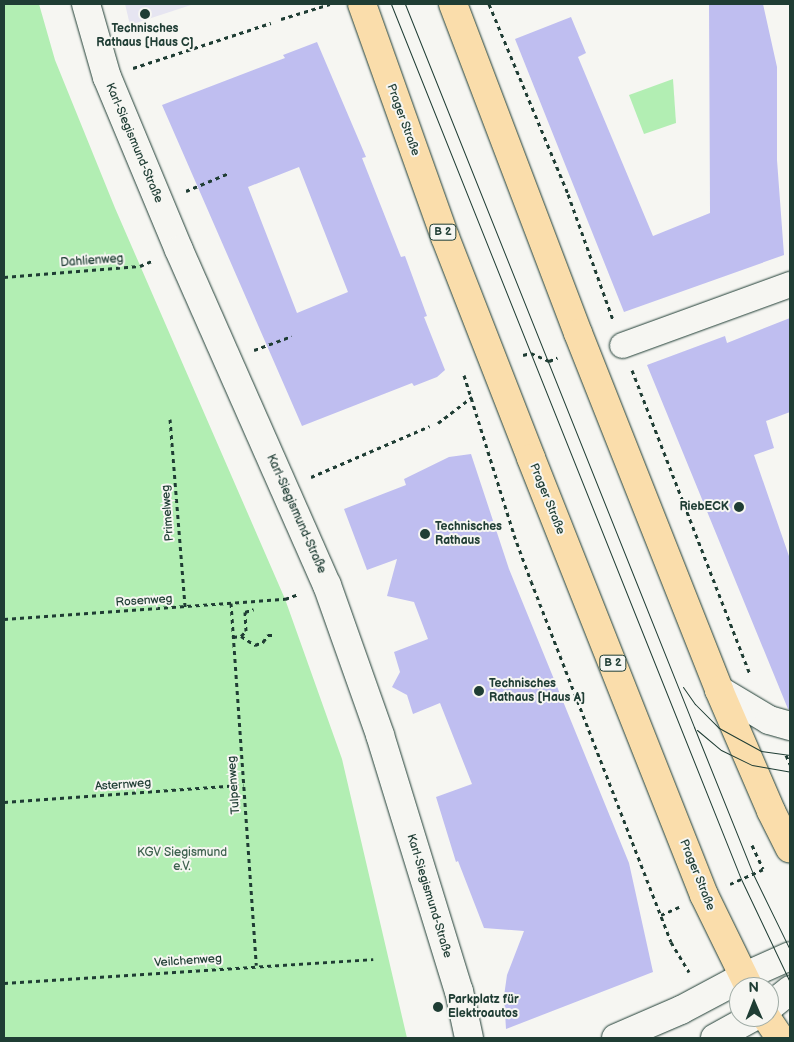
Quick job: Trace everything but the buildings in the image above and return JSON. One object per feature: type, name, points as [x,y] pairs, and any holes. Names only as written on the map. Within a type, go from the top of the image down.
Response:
[{"type":"main road","name":"Prager Straße","points":[[362,4],[444,237],[704,895],[744,977]]},
{"type":"main road","points":[[453,4],[578,333],[720,690],[772,812],[790,849]]},
{"type":"main road","points":[[773,1027],[780,1038]]},
{"type":"street","name":"Karl-Siegismund-Straße","points":[[86,4],[107,77],[179,250],[327,585],[380,735],[459,991],[469,1038]]},
{"type":"street","points":[[622,345],[790,284]]},
{"type":"street","points":[[720,690],[769,720],[790,726]]},
{"type":"street","points":[[754,977],[790,956]]},
{"type":"street","points":[[616,1038],[729,989]]},
{"type":"street","points":[[779,999],[790,990]]},
{"type":"street","points":[[715,1038],[735,1027]]},
{"type":"path","points":[[281,19],[330,4]]},
{"type":"path","points":[[107,77],[271,23]]},
{"type":"path","points":[[186,191],[229,173]]},
{"type":"path","name":"Dahlienweg","points":[[4,276],[140,266],[179,250]]},
{"type":"path","points":[[253,351],[292,336]]},
{"type":"path","points":[[516,357],[531,353],[549,361],[562,356]]},
{"type":"path","points":[[462,368],[514,535],[531,581],[672,942],[685,966]]},
{"type":"path","points":[[438,424],[472,396]]},
{"type":"path","name":"Primelweg","points":[[170,418],[184,607]]},
{"type":"path","points":[[285,488],[430,426]]},
{"type":"path","name":"Rosenweg","points":[[4,619],[285,599]]},
{"type":"path","name":"Tulpenweg","points":[[230,604],[256,966]]},
{"type":"path","points":[[233,637],[241,636],[246,631],[245,612],[254,609]]},
{"type":"path","points":[[241,636],[255,645],[263,642],[268,635],[272,635]]},
{"type":"path","name":"Asternweg","points":[[4,802],[243,785]]},
{"type":"path","name":"Veilchenweg","points":[[4,983],[373,959]]},
{"type":"shaded area","name":"Technisches Rathaus [Haus C]","points":[[125,4],[194,4],[130,25]]},
{"type":"green space","name":"KGV Siegismund e.V.","points":[[4,4],[39,4],[55,60],[115,208],[285,599],[342,759],[407,1038],[4,1038]]},
{"type":"green space","points":[[673,79],[676,123],[644,134],[629,95]]},
{"type":"tram line","points":[[391,4],[741,879],[790,982]]},
{"type":"tram line","points":[[405,4],[753,874],[790,950]]},
{"type":"tram line","points":[[683,687],[695,704],[719,728],[761,751],[790,755]]},
{"type":"tram line","points":[[697,730],[721,750],[752,765],[790,772]]},
{"type":"place","name":"Technisches Rathaus [Haus C]","points":[[145,14]]},
{"type":"place","name":"RiebECK","points":[[739,507]]},
{"type":"place","name":"Technisches Rathaus","points":[[425,534]]},
{"type":"place","name":"Technisches Rathaus [Haus A]","points":[[479,691]]},
{"type":"place","name":"Parkplatz für Elektroautos","points":[[438,1007]]}]
